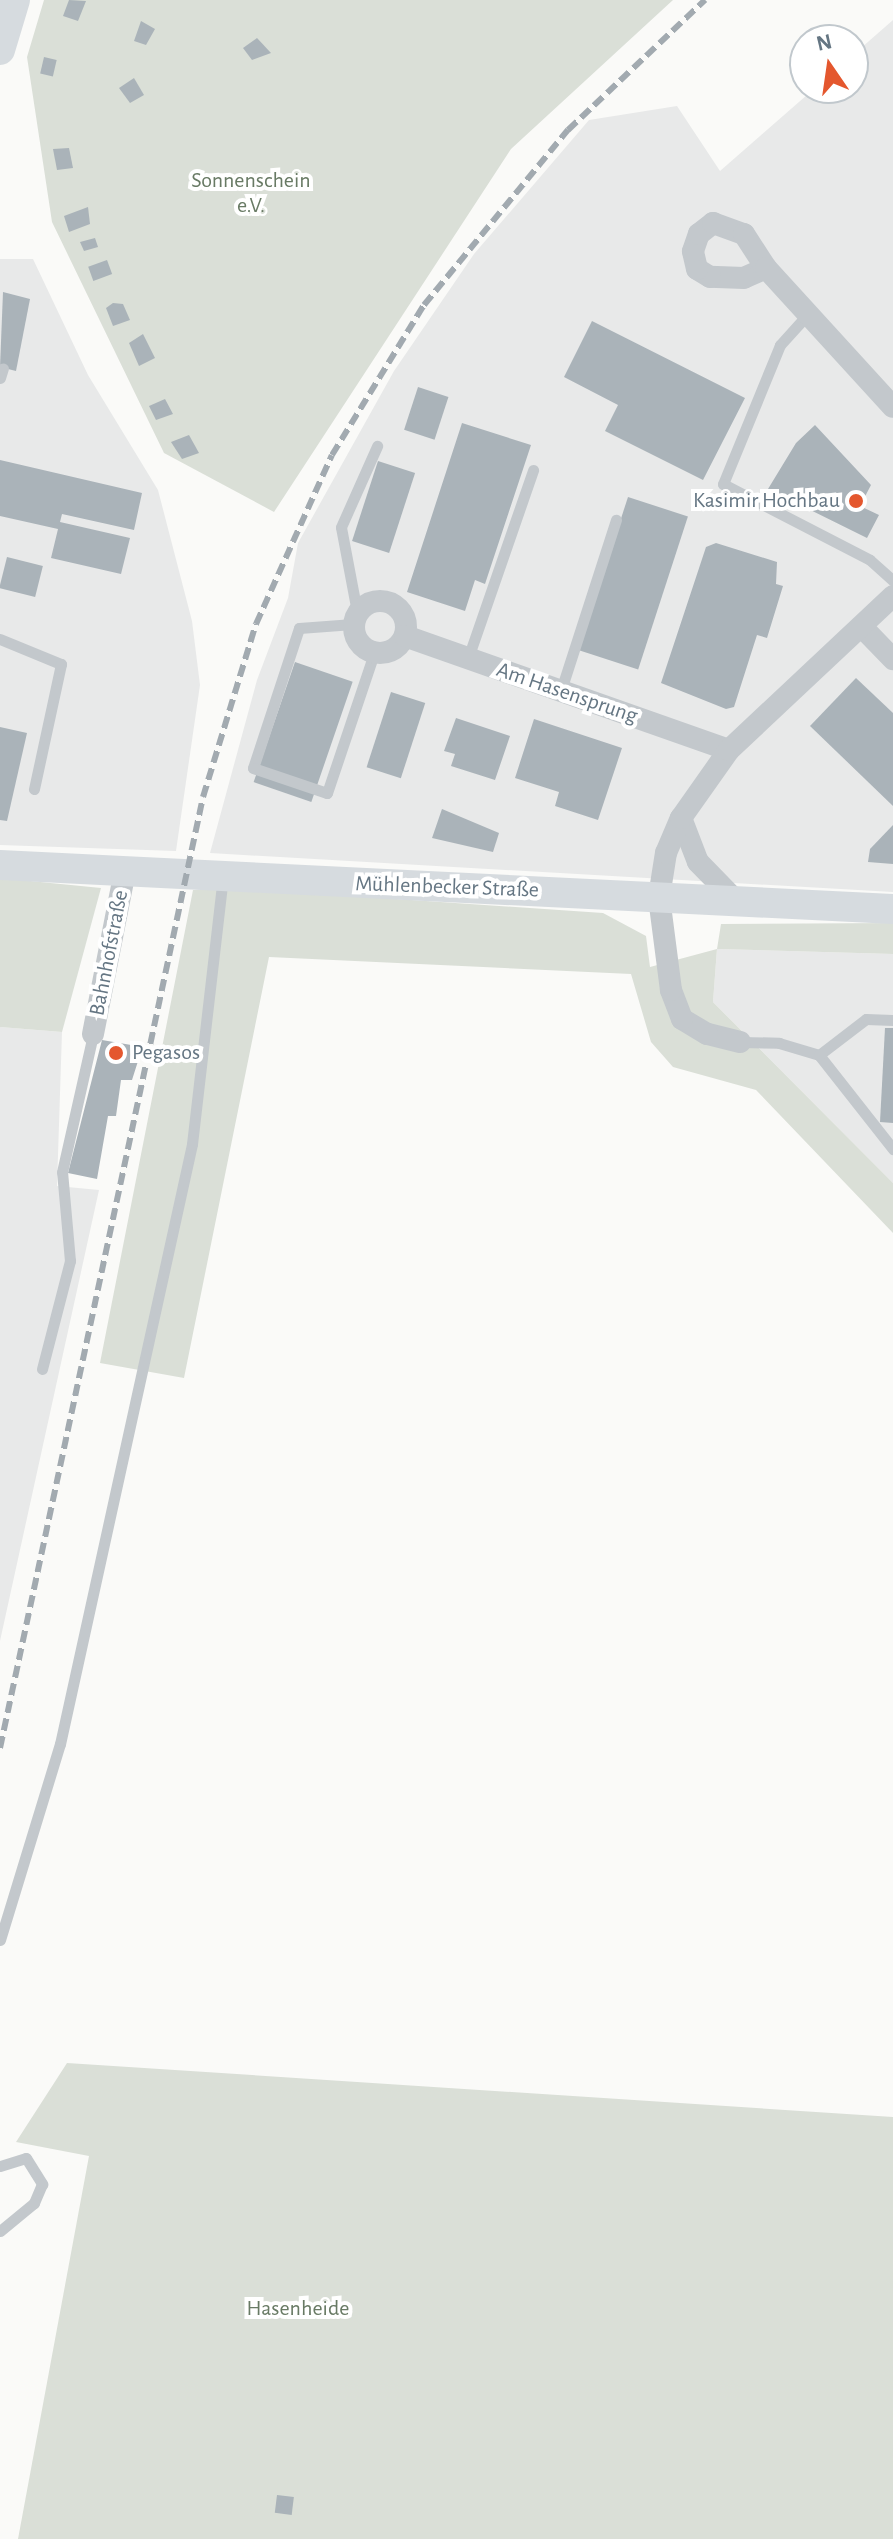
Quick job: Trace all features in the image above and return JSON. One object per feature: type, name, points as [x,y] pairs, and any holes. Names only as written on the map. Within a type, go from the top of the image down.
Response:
[{"type":"main road","points":[[0,50],[15,0]]},
{"type":"main road","name":"Mühlenbecker Straße","points":[[0,865],[893,909]]},
{"type":"street","points":[[766,268],[893,407]]},
{"type":"street","points":[[740,1042],[707,1034],[682,1019],[671,990],[659,897],[681,818],[729,750],[893,596]]},
{"type":"street","points":[[367,603],[392,603],[402,611],[405,636],[398,647],[374,653],[355,637],[355,618],[367,603]]},
{"type":"street","points":[[862,627],[893,659]]},
{"type":"street","name":"Am Hasensprung","points":[[405,636],[729,750]]},
{"type":"street","points":[[681,818],[698,862],[736,901]]},
{"type":"street","name":"Bahnhofstraße","points":[[93,1034],[125,871]]},
{"type":"lane","points":[[808,314],[780,345],[723,484],[870,560],[893,581]]},
{"type":"lane","points":[[374,653],[327,793],[253,768],[299,628],[355,618],[341,527],[377,446]]},
{"type":"lane","points":[[468,658],[533,470]]},
{"type":"lane","points":[[561,690],[616,520]]},
{"type":"lane","points":[[0,639],[61,664],[34,789]]},
{"type":"lane","points":[[0,1940],[60,1744],[192,1144],[223,877]]},
{"type":"lane","points":[[819,1055],[866,1019],[893,1020]]},
{"type":"lane","points":[[42,1369],[70,1261],[62,1172],[93,1034]]},
{"type":"lane","points":[[740,1042],[779,1043],[819,1055],[893,1149]]},
{"type":"lane","points":[[877,1129],[893,1129]]},
{"type":"lane","points":[[0,2166],[26,2158],[42,2184],[34,2203],[0,2231]]},
{"type":"shaded area","points":[[893,20],[893,892],[210,853],[257,680],[288,598],[298,543],[394,371],[474,254],[589,120],[677,106],[720,171],[797,104],[869,104],[869,41]]},
{"type":"shaded area","points":[[0,259],[33,259],[88,375],[158,490],[192,621],[200,685],[176,851],[0,845]]},
{"type":"shaded area","points":[[717,949],[893,954],[893,1183],[713,1002]]},
{"type":"shaded area","points":[[0,1027],[62,1032],[57,1186],[99,1190],[0,1641]]},
{"type":"green space","name":"Sonnenschein e.V.","points":[[44,0],[673,0],[511,149],[274,512],[164,453],[52,222],[27,57]]},
{"type":"green space","points":[[0,878],[101,888],[62,1032],[0,1027]]},
{"type":"green space","points":[[252,889],[603,913],[646,936],[650,967],[717,949],[713,1002],[893,1183],[893,1233],[756,1090],[673,1067],[651,1042],[631,974],[269,957],[184,1378],[100,1363],[193,890]]},
{"type":"green space","points":[[893,923],[893,954],[717,949],[721,924]]},
{"type":"green space","name":"Hasenheide","points":[[67,2063],[893,2117],[893,2539],[18,2539],[89,2156],[16,2142]]},
{"type":"building","points":[[69,0],[86,1],[78,21],[63,16]]},
{"type":"building","points":[[141,21],[155,29],[146,45],[134,41]]},
{"type":"building","points":[[257,38],[271,53],[252,60],[243,48]]},
{"type":"building","points":[[44,57],[57,60],[53,76],[40,74]]},
{"type":"building","points":[[134,78],[144,95],[130,103],[119,88]]},
{"type":"building","points":[[69,148],[73,168],[57,170],[53,149]]},
{"type":"building","points":[[88,207],[90,224],[69,232],[64,216]]},
{"type":"building","points":[[95,238],[98,247],[84,251],[80,242]]},
{"type":"building","points":[[107,260],[112,274],[93,281],[88,267]]},
{"type":"building","points":[[3,292],[30,299],[16,371],[0,367]]},
{"type":"building","points":[[113,303],[123,304],[130,320],[113,326],[106,308]]},
{"type":"building","points":[[592,321],[745,398],[703,480],[605,431],[618,405],[564,377]]},
{"type":"building","points":[[143,334],[155,358],[139,366],[129,343]]},
{"type":"building","points":[[418,387],[448,397],[435,440],[404,430]]},
{"type":"building","points":[[165,399],[173,414],[156,420],[149,406]]},
{"type":"building","points":[[462,423],[531,445],[485,584],[475,580],[465,611],[407,592]]},
{"type":"building","points":[[815,425],[871,485],[860,506],[879,515],[867,538],[768,489],[796,443]]},
{"type":"building","points":[[189,435],[199,453],[182,459],[171,442]]},
{"type":"building","points":[[0,460],[142,493],[134,530],[62,514],[60,522],[130,538],[121,574],[51,558],[58,529],[0,516]]},
{"type":"building","points":[[378,461],[415,473],[389,553],[352,541]]},
{"type":"building","points":[[628,497],[688,516],[638,670],[578,650]]},
{"type":"building","points":[[716,543],[777,562],[776,584],[783,586],[767,638],[757,635],[734,707],[726,709],[661,683],[706,547]]},
{"type":"building","points":[[7,557],[43,566],[35,597],[0,588]]},
{"type":"building","points":[[295,662],[353,682],[311,802],[254,782]]},
{"type":"building","points":[[856,678],[893,713],[893,806],[810,726]]},
{"type":"building","points":[[391,692],[425,703],[401,778],[367,767]]},
{"type":"building","points":[[456,718],[510,736],[495,780],[451,766],[455,754],[444,751]]},
{"type":"building","points":[[534,719],[622,748],[598,820],[555,806],[559,792],[515,778]]},
{"type":"building","points":[[0,727],[27,733],[7,821],[0,820]]},
{"type":"building","points":[[442,809],[499,833],[493,852],[432,838]]},
{"type":"building","points":[[893,825],[893,864],[868,862],[870,849]]},
{"type":"building","points":[[885,1028],[893,1028],[893,1123],[880,1122]]},
{"type":"building","points":[[102,1040],[137,1046],[139,1058],[132,1080],[121,1080],[116,1116],[108,1116],[97,1179],[68,1173]]},
{"type":"building","points":[[277,2495],[294,2497],[292,2515],[275,2513]]},
{"type":"railway","points":[[0,1748],[203,797],[256,624],[332,455],[424,305],[568,130],[705,0]]},
{"type":"place","name":"Kasimir Hochbau","points":[[856,501]]},
{"type":"place","name":"Pegasos","points":[[116,1053]]}]
